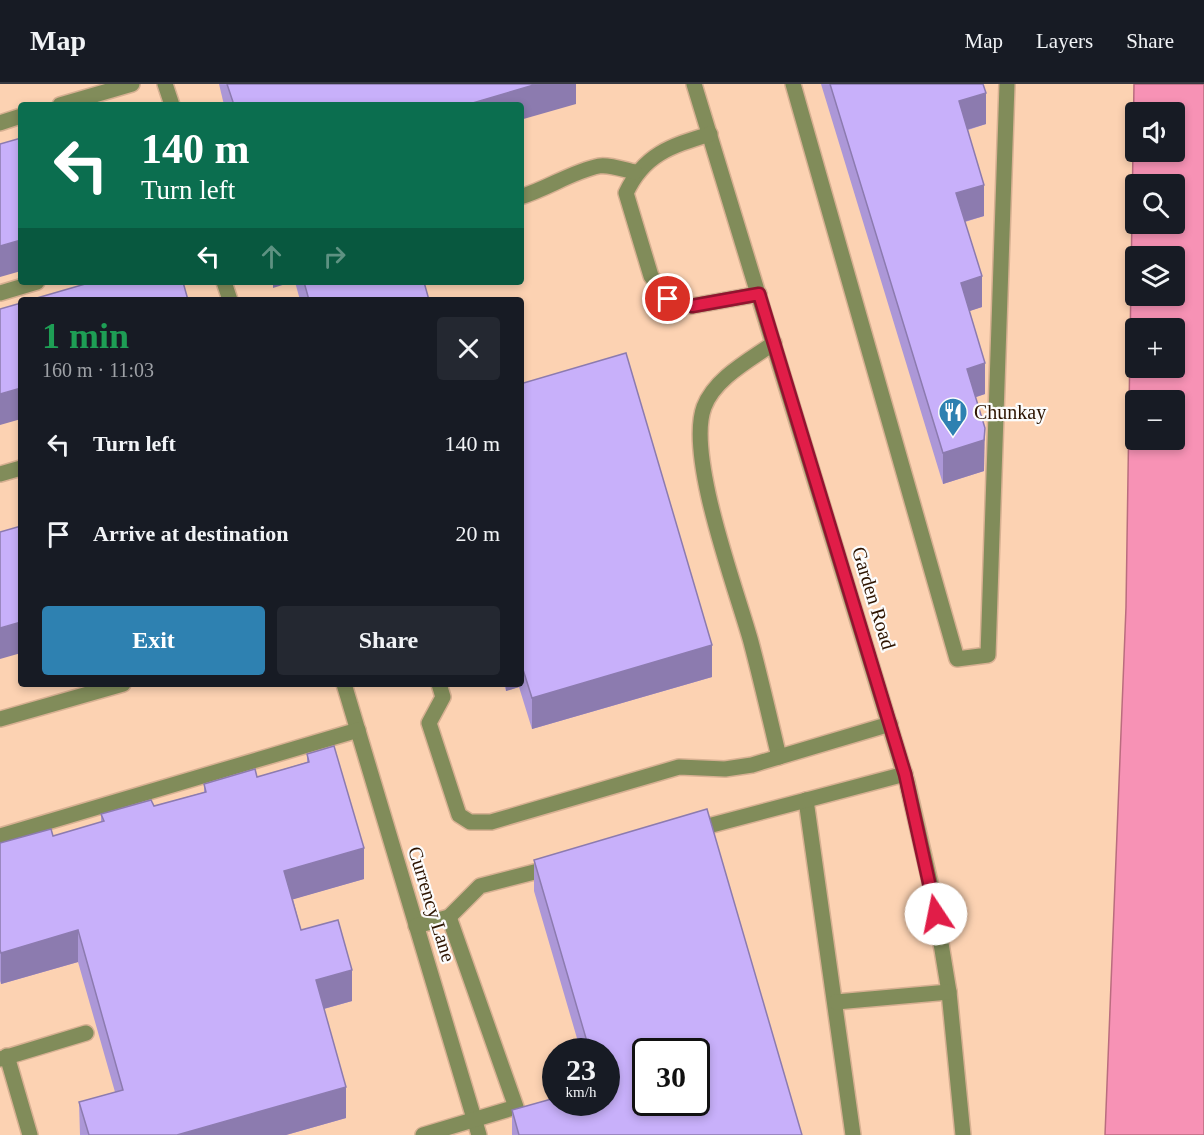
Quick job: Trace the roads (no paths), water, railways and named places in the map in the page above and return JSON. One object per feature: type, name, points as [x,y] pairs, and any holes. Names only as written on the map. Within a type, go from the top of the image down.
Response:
[{"type":"street","points":[[70,102],[132,84]]},
{"type":"street","points":[[165,84],[171,102]]},
{"type":"street","name":"Garden Road","points":[[694,84],[905,774],[933,895],[949,992],[963,1135]]},
{"type":"street","points":[[794,84],[957,659],[988,655],[1007,84]]},
{"type":"street","points":[[0,123],[18,117]]},
{"type":"street","points":[[710,134],[670,146],[635,172],[626,193],[651,276],[668,299],[692,306],[759,294]]},
{"type":"street","points":[[524,195],[601,165],[635,172]]},
{"type":"street","points":[[0,293],[27,285]]},
{"type":"street","points":[[774,343],[716,387],[704,406],[698,436],[702,466],[751,642],[779,757]]},
{"type":"street","points":[[0,474],[18,469]]},
{"type":"street","points":[[0,719],[112,687]]},
{"type":"street","name":"Currency Lane","points":[[345,687],[477,1128]]},
{"type":"street","points":[[440,687],[443,697],[429,723],[459,814],[470,822],[491,822],[679,767],[724,769],[753,765],[890,724]]},
{"type":"street","points":[[0,836],[358,730]]},
{"type":"street","points":[[682,833],[905,774]]},
{"type":"street","points":[[806,800],[853,1135]]},
{"type":"street","points":[[416,926],[449,917],[480,886],[570,862]]},
{"type":"street","points":[[423,1135],[477,1128],[516,1107],[449,917]]},
{"type":"street","points":[[836,1002],[949,992]]},
{"type":"street","points":[[30,1135],[4,1058],[86,1033]]},
{"type":"place","name":"Chunkay","points":[[953,438]]}]
